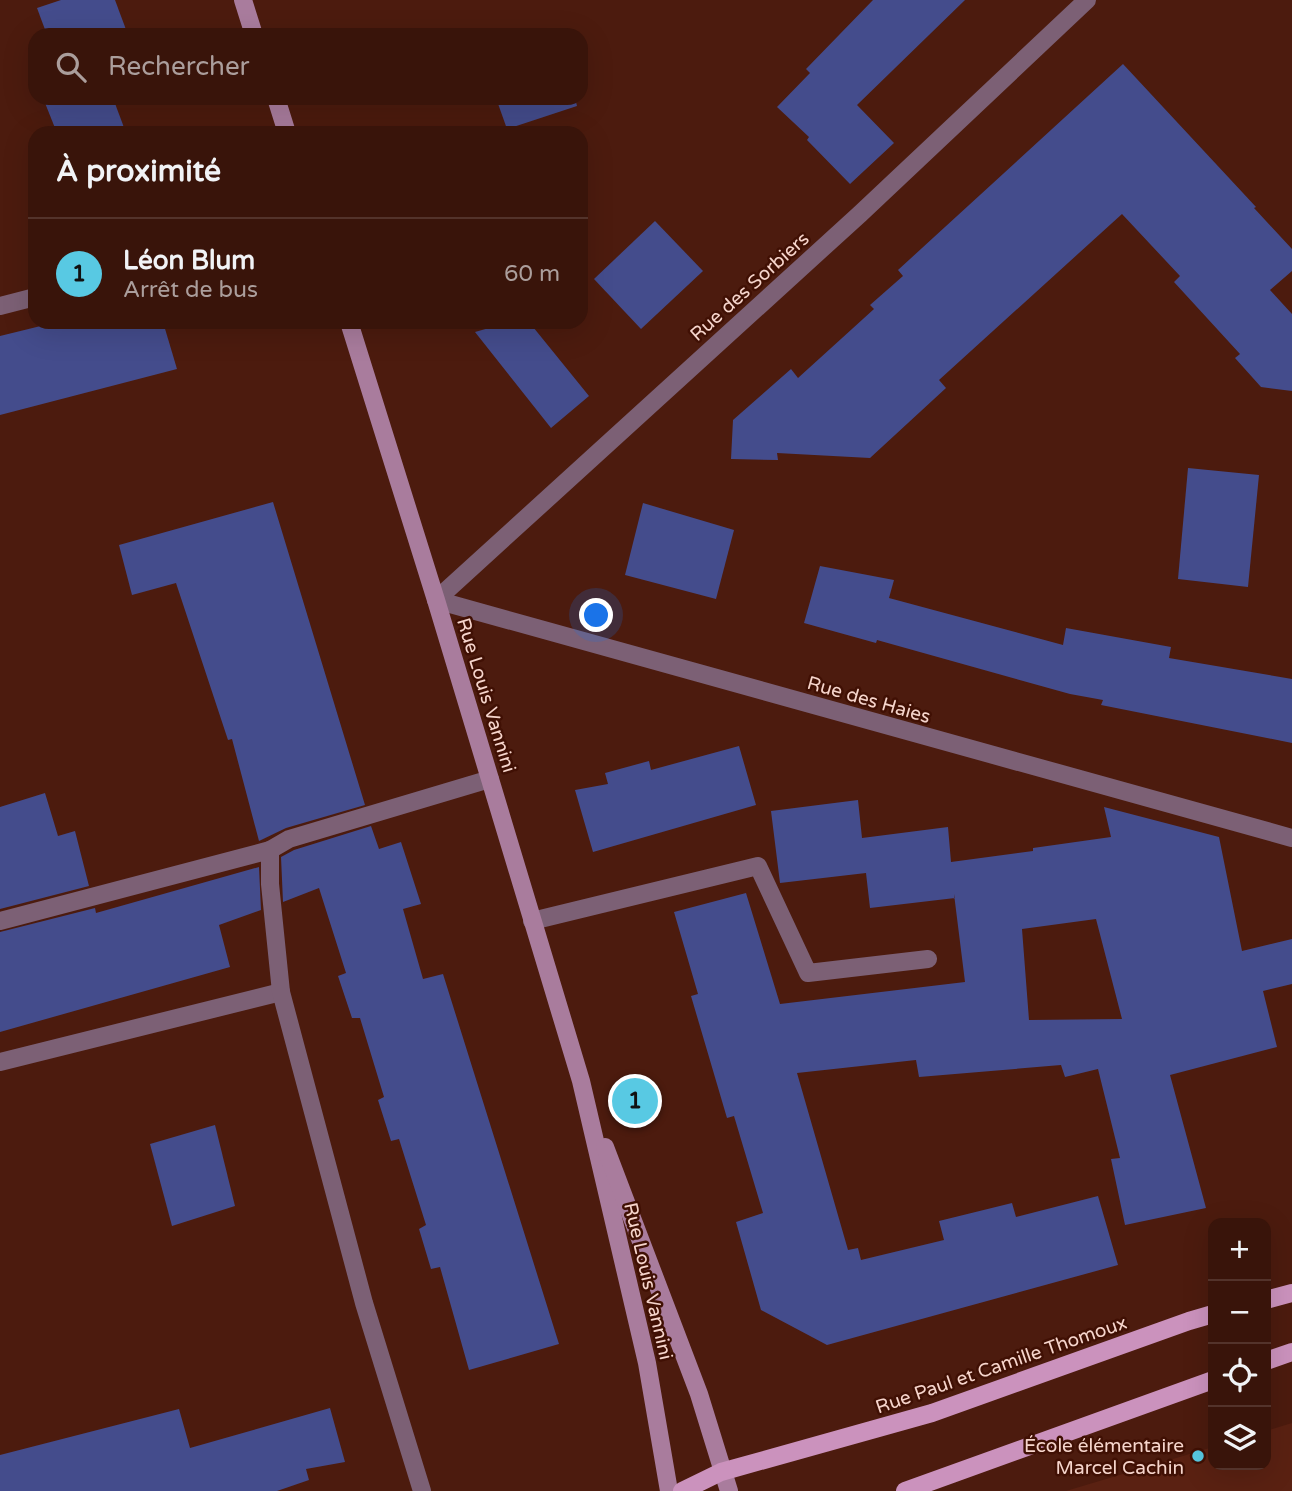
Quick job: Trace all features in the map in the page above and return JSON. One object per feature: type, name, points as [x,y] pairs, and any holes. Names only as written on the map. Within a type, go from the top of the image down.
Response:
[{"type":"main road","points":[[243,0],[252,28]]},
{"type":"main road","points":[[278,105],[286,126]]},
{"type":"main road","name":"Rue Louis Vannini","points":[[351,329],[581,1081],[647,1363],[668,1491]]},
{"type":"main road","name":"Rue Louis Vannini","points":[[581,1081],[699,1394],[729,1491]]},
{"type":"main road","points":[[1271,1299],[1292,1293]]},
{"type":"main road","name":"Rue Paul et Camille Thomoux","points":[[682,1491],[722,1472],[932,1413],[1208,1315]]},
{"type":"main road","points":[[1271,1359],[1292,1352]]},
{"type":"main road","points":[[905,1491],[1208,1382]]},
{"type":"street","name":"Rue des Sorbiers","points":[[436,600],[860,214],[1087,0]]},
{"type":"street","points":[[0,306],[28,299]]},
{"type":"street","name":"Rue des Haies","points":[[436,600],[1292,838]]},
{"type":"street","points":[[0,920],[270,850],[289,839],[490,779]]},
{"type":"street","points":[[270,850],[270,884],[281,992],[364,1303],[422,1491]]},
{"type":"street","points":[[533,921],[758,866],[808,973],[928,959]]},
{"type":"street","points":[[0,1062],[281,992]]},
{"type":"shaded area","name":"École élémentaire Marcel Cachin","points":[[1292,1423],[1292,1491],[1066,1491],[1208,1448],[1208,1470],[1271,1470],[1271,1429]]},
{"type":"building","points":[[61,0],[115,0],[125,28],[44,28],[37,8]]},
{"type":"building","points":[[873,0],[965,0],[857,105],[894,143],[850,184],[807,140],[809,137],[777,107],[810,73],[806,69]]},
{"type":"building","points":[[1123,64],[1292,249],[1292,271],[1270,290],[1292,314],[1292,391],[1261,387],[1235,358],[1240,354],[1174,282],[1180,276],[1122,214],[939,380],[946,388],[870,458],[777,453],[778,460],[731,459],[733,420],[791,369],[798,378],[874,309],[870,305],[903,276],[898,270]]},
{"type":"building","points":[[46,105],[116,105],[123,126],[54,126]]},
{"type":"building","points":[[498,105],[577,105],[516,126],[506,126]]},
{"type":"building","points":[[655,221],[703,271],[641,329],[594,279]]},
{"type":"building","points":[[28,329],[165,329],[177,369],[0,415],[0,336]]},
{"type":"building","points":[[486,329],[535,329],[589,396],[551,428],[475,332]]},
{"type":"building","points":[[1188,468],[1259,475],[1248,587],[1178,579]]},
{"type":"building","points":[[273,502],[365,805],[286,828],[259,841],[232,739],[228,740],[176,583],[132,595],[119,545]]},
{"type":"building","points":[[643,503],[734,530],[716,599],[625,575]]},
{"type":"building","points":[[820,566],[894,580],[889,598],[1063,645],[1066,628],[1171,647],[1169,658],[1292,679],[1292,743],[1101,705],[1103,700],[1070,694],[877,640],[876,643],[804,623]]},
{"type":"building","points":[[739,746],[756,805],[593,852],[575,790],[608,784],[605,773],[649,761],[651,770]]},
{"type":"building","points":[[45,793],[58,836],[75,831],[89,886],[0,909],[0,807]]},
{"type":"building","points":[[858,800],[862,838],[948,827],[951,862],[1111,837],[1104,807],[1219,837],[1242,951],[1292,939],[1292,984],[1263,991],[1277,1047],[1170,1075],[1206,1208],[1125,1225],[1111,1159],[1120,1158],[1098,1069],[1065,1077],[1061,1065],[919,1077],[916,1060],[797,1073],[848,1250],[858,1248],[861,1260],[944,1240],[939,1221],[1012,1203],[1016,1217],[1098,1196],[1118,1265],[827,1345],[761,1310],[736,1222],[763,1213],[734,1116],[727,1118],[691,996],[698,994],[674,912],[746,893],[780,1004],[965,982],[955,898],[870,908],[866,873],[780,883],[771,811]],"holes":[[[1096,919],[1122,1019],[1029,1020],[1022,929]]]},
{"type":"building","points":[[371,826],[379,849],[401,842],[421,904],[403,909],[423,979],[443,974],[559,1344],[469,1370],[440,1267],[431,1269],[419,1229],[426,1225],[399,1139],[391,1141],[378,1100],[384,1097],[360,1018],[352,1018],[338,976],[346,973],[319,888],[283,902],[281,857],[294,850]]},
{"type":"building","points":[[259,867],[261,910],[219,925],[230,967],[0,1032],[0,932],[95,908],[96,913]]},
{"type":"building","points":[[215,1125],[235,1206],[172,1226],[150,1144]]},
{"type":"building","points":[[330,1408],[345,1462],[306,1469],[309,1480],[277,1491],[0,1491],[0,1455],[179,1409],[190,1448]]},
{"type":"place","name":"Léon Blum","points":[[635,1101]]},
{"type":"place","name":"École élémentaire Marcel Cachin","points":[[1198,1456]]}]
